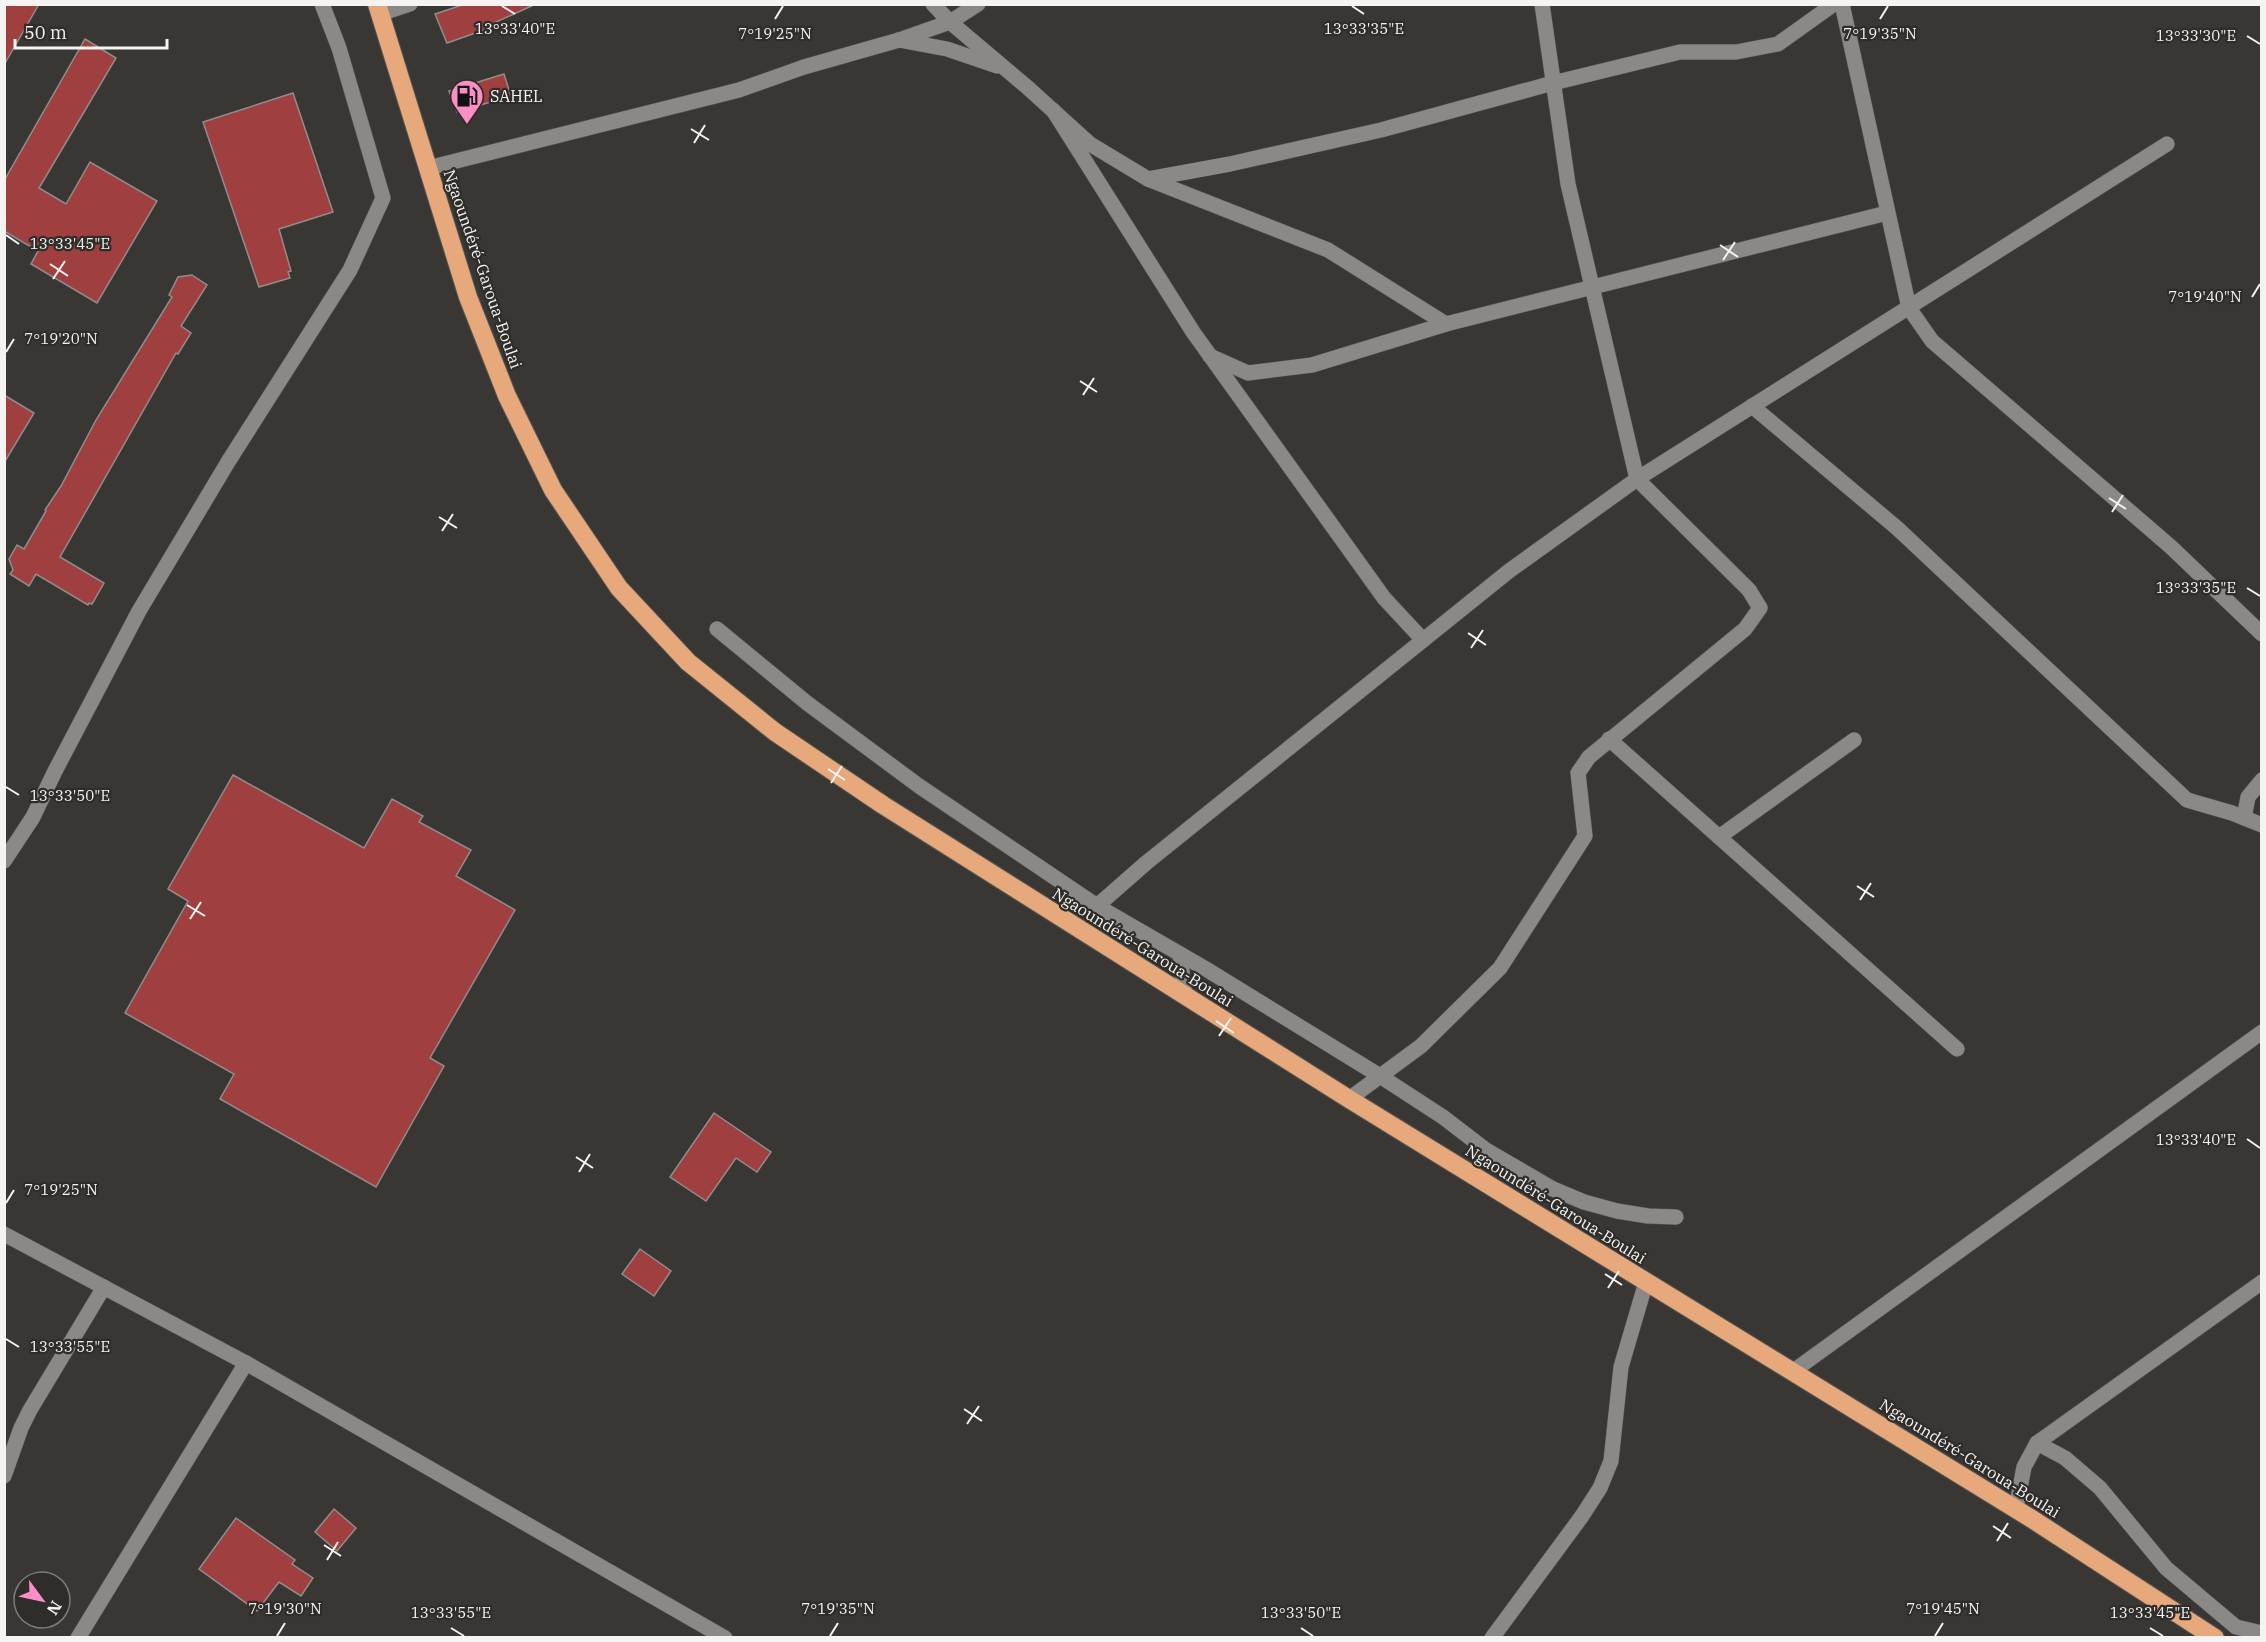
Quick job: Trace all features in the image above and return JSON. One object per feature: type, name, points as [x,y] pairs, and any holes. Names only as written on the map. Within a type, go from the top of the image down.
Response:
[{"type":"highway","name":"Ngaoundéré-Garoua-Boulai","points":[[379,9],[468,297],[507,396],[553,490],[627,596],[688,662],[775,732],[883,806],[1349,1100],[2016,1509],[2215,1638]]},
{"type":"street","points":[[4,861],[33,817],[139,611],[228,462],[351,270],[383,198],[339,48],[322,4]]},
{"type":"street","points":[[379,9],[410,4]]},
{"type":"street","points":[[933,4],[950,22],[1090,144],[1148,179],[1328,250],[1446,324]]},
{"type":"street","points":[[428,168],[739,90],[804,67],[899,40],[950,22],[978,4]]},
{"type":"street","points":[[1349,1100],[1421,1046],[1500,968],[1585,836],[1578,773],[1589,757],[1745,629],[1760,608],[1749,590],[1637,478],[1568,184],[1542,4]]},
{"type":"street","points":[[1148,179],[1230,164],[1381,130],[1553,83],[1680,52],[1736,52],[1778,44],[1834,4]]},
{"type":"street","points":[[1842,4],[1909,308],[1932,341],[2171,547],[2262,634]]},
{"type":"street","points":[[899,40],[947,49],[1006,69]]},
{"type":"street","points":[[1053,110],[1210,356],[1384,598],[1423,640]]},
{"type":"street","points":[[1097,906],[1146,863],[1509,571],[1637,478],[2167,144]]},
{"type":"street","points":[[1210,356],[1248,373],[1312,365],[1446,324],[1887,213]]},
{"type":"street","points":[[1752,406],[1897,528],[2187,800],[2262,825]]},
{"type":"street","points":[[717,629],[807,704],[919,786],[1097,906],[1380,1076],[1443,1117],[1486,1150],[1553,1189],[1584,1202],[1617,1211],[1648,1216],[1676,1217]]},
{"type":"street","points":[[1609,739],[1956,1049]]},
{"type":"street","points":[[1719,837],[1854,740]]},
{"type":"street","points":[[2244,818],[2248,797],[2262,780]]},
{"type":"street","points":[[1180,954],[1185,996]]},
{"type":"street","points":[[1792,1372],[2262,1032]]},
{"type":"street","points":[[4,1234],[246,1363],[725,1638]]},
{"type":"street","points":[[1492,1638],[1600,1488],[1611,1461],[1621,1367],[1646,1282]]},
{"type":"street","points":[[2016,1509],[2024,1467],[2037,1443],[2262,1282]]},
{"type":"street","points":[[4,1476],[30,1410],[104,1287]]},
{"type":"street","points":[[78,1638],[246,1363]]},
{"type":"street","points":[[2037,1443],[2065,1458],[2100,1488],[2166,1568],[2236,1626],[2262,1633]]},
{"type":"building","points":[[4,4],[39,4],[4,65]]},
{"type":"building","points":[[465,4],[536,4],[496,22],[498,25],[447,43],[435,14]]},
{"type":"building","points":[[85,39],[116,58],[39,188],[66,204],[90,162],[157,201],[97,303],[31,264],[38,251],[4,231],[4,181]]},
{"type":"building","points":[[504,74],[511,96],[457,112],[449,91]]},
{"type":"building","points":[[293,93],[333,212],[279,229],[291,271],[288,272],[290,278],[259,287],[203,122]]},
{"type":"building","points":[[192,275],[207,285],[181,326],[191,333],[178,354],[176,353],[60,557],[104,583],[92,604],[88,605],[36,574],[29,586],[10,574],[13,570],[9,559],[17,545],[24,549],[96,420],[172,297],[169,295],[178,277]]},
{"type":"building","points":[[4,395],[34,413],[4,463]]},
{"type":"building","points":[[233,775],[364,848],[392,799],[423,816],[419,822],[471,850],[456,876],[515,910],[430,1058],[444,1066],[376,1187],[220,1099],[234,1074],[125,1013],[188,901],[168,889]]},
{"type":"building","points":[[714,1113],[771,1152],[757,1172],[736,1158],[706,1201],[670,1177]]},
{"type":"building","points":[[640,1249],[671,1271],[654,1296],[622,1274]]},
{"type":"building","points":[[334,1509],[356,1528],[337,1551],[315,1532]]},
{"type":"building","points":[[236,1518],[295,1560],[292,1564],[313,1578],[301,1596],[279,1582],[257,1611],[199,1569]]},
{"type":"place","name":"SAHEL","points":[[467,125]]}]
